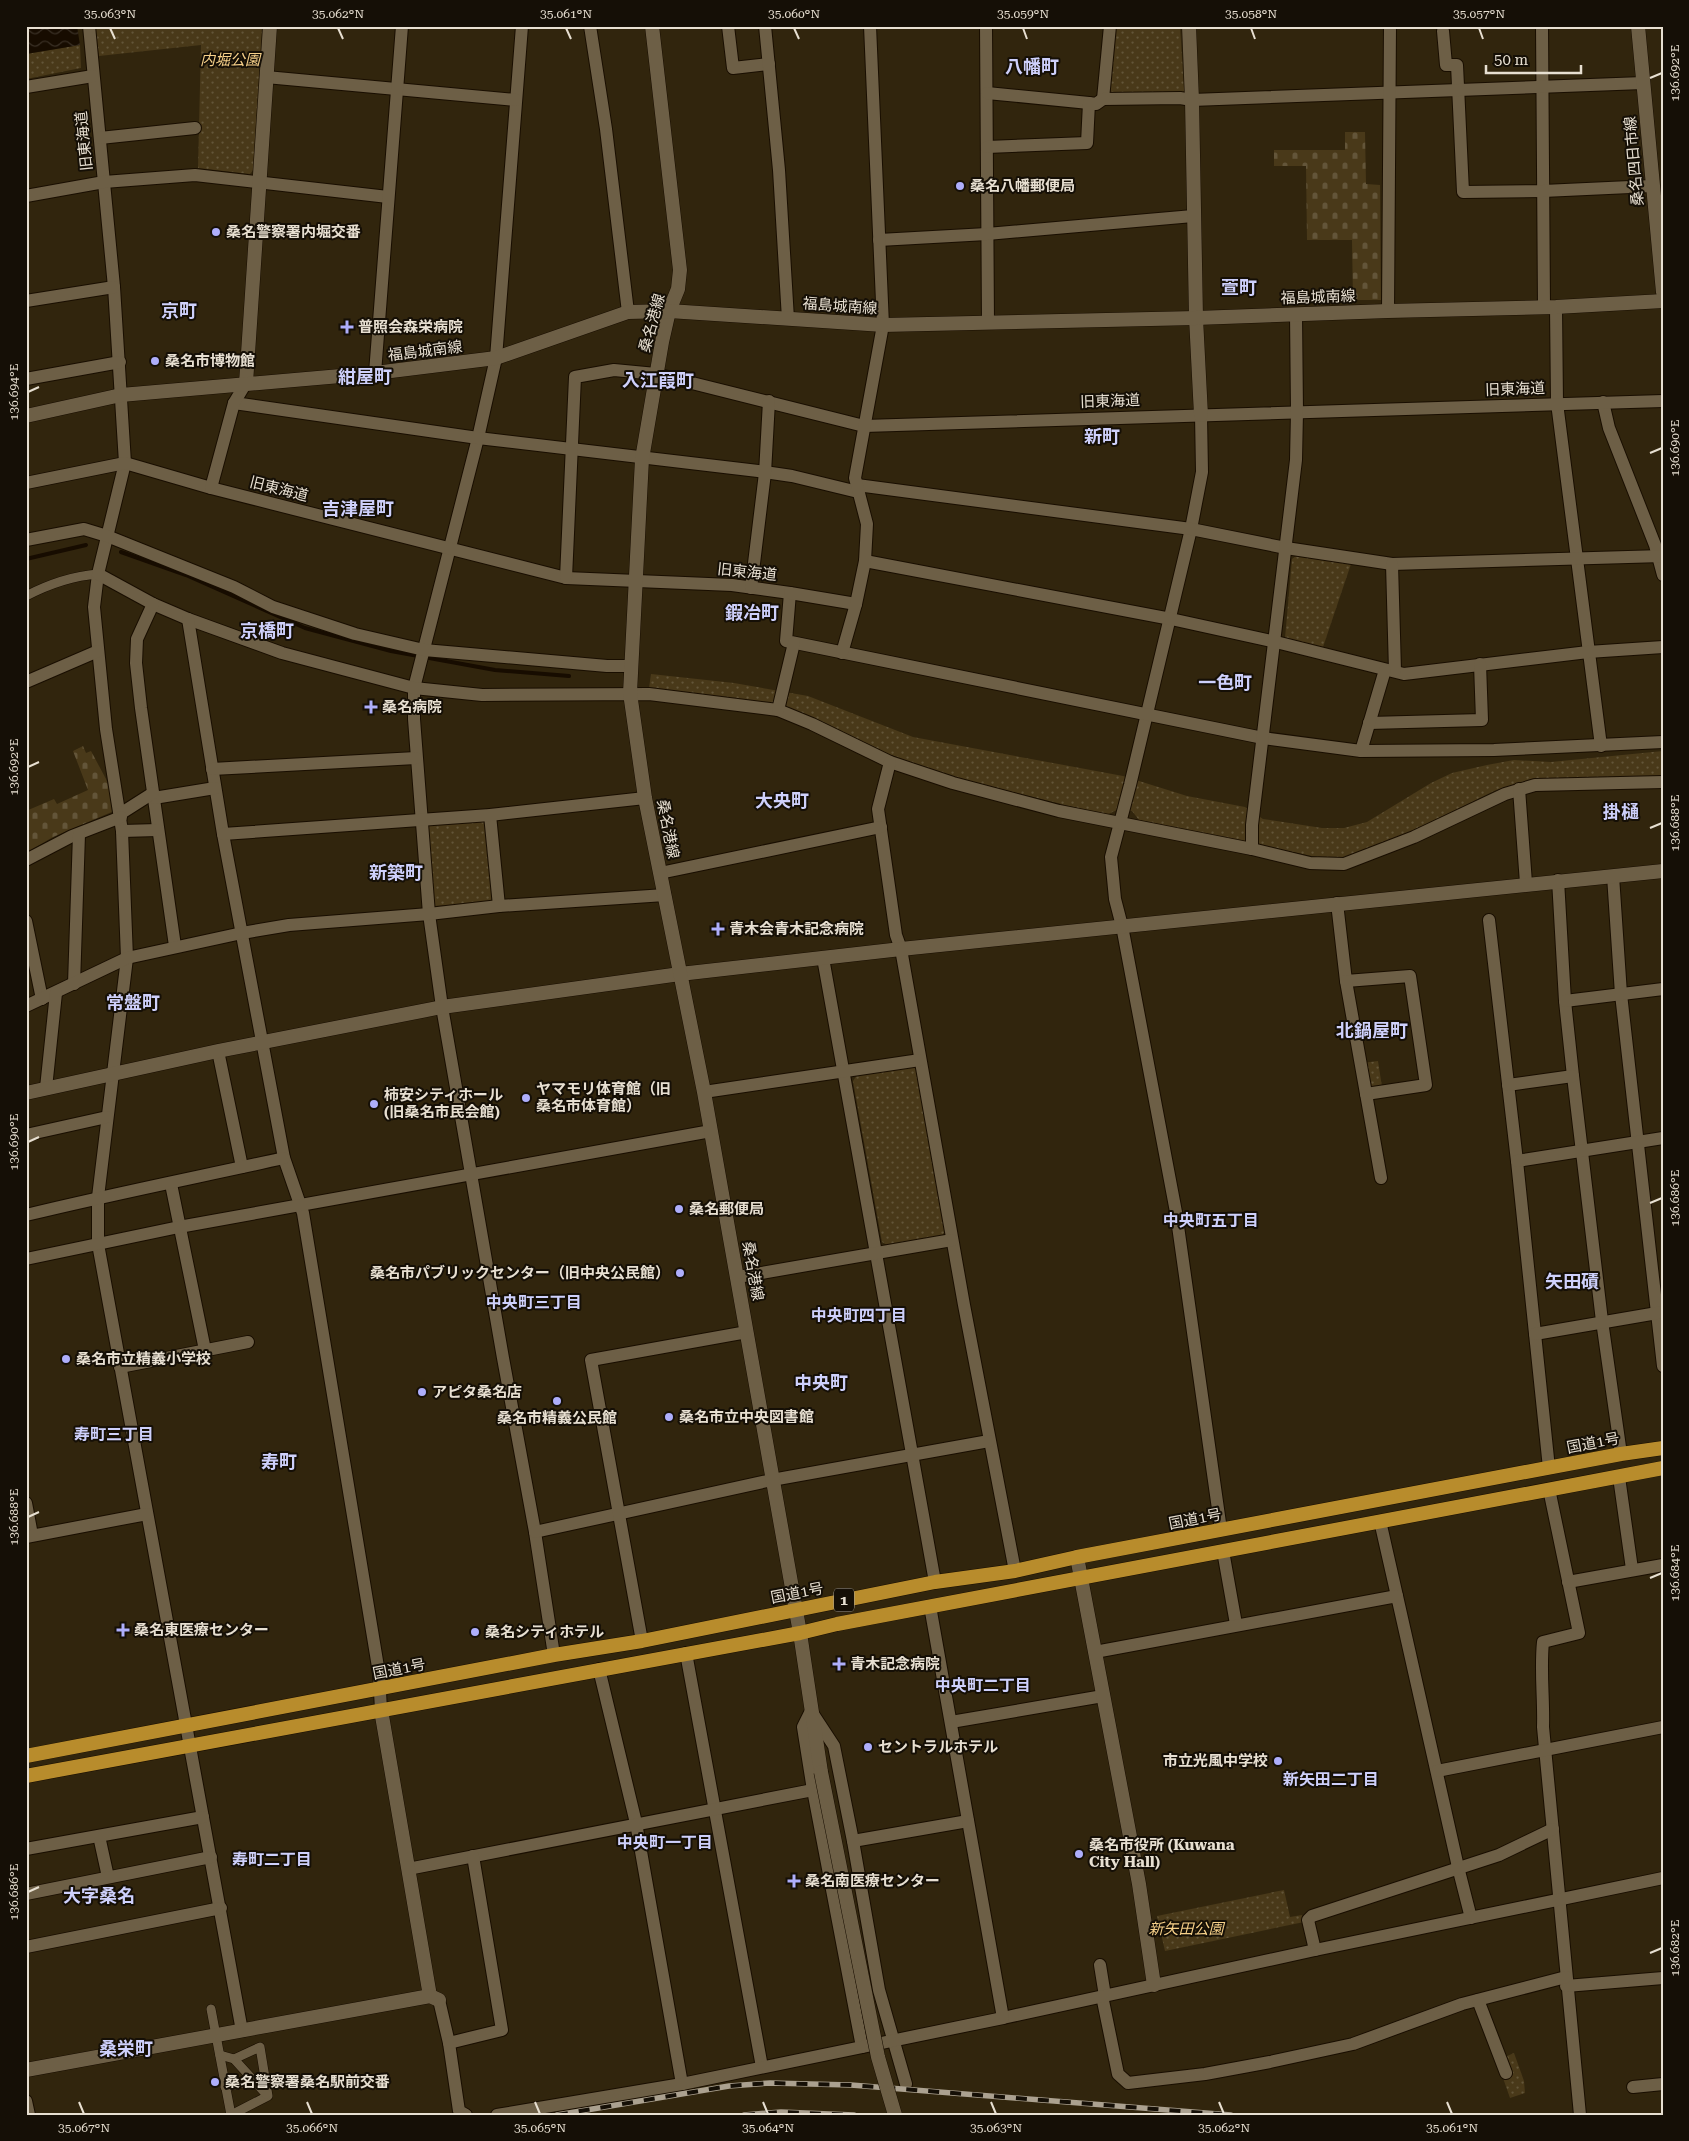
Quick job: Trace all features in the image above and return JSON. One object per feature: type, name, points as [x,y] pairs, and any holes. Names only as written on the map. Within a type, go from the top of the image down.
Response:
[{"type":"highway","name":"国道1号","points":[[26,1756],[554,1655],[642,1641],[934,1582],[1015,1571],[1077,1557],[1621,1454],[1663,1448]]},
{"type":"highway","name":"1","points":[[26,1776],[800,1633],[930,1606],[1663,1468]]},
{"type":"street","name":"旧東海道","points":[[89,26],[114,287],[125,463],[211,488],[566,578],[751,588],[790,593],[786,641],[794,644]]},
{"type":"street","points":[[211,488],[234,404],[246,383],[270,26]]},
{"type":"street","points":[[375,373],[402,26]]},
{"type":"street","points":[[522,26],[496,358],[478,438],[414,688],[416,758],[429,914],[442,1007],[472,1173],[502,1358],[535,1532],[554,1655]]},
{"type":"street","points":[[590,26],[606,129],[628,312]]},
{"type":"street","name":"桑名港線","points":[[652,26],[680,270],[678,289],[669,311],[656,374],[642,458],[630,693],[645,798],[704,1092],[738,1277],[772,1480],[797,1610],[821,1772],[878,2057],[895,2115]]},
{"type":"street","points":[[728,26],[733,68],[769,64]]},
{"type":"street","points":[[765,26],[784,233],[788,319]]},
{"type":"street","points":[[842,653],[856,604],[865,560],[867,524],[855,478],[883,325],[870,26]]},
{"type":"street","points":[[986,26],[988,323]]},
{"type":"street","points":[[1103,99],[1110,26]]},
{"type":"street","points":[[1189,26],[1193,216],[1202,472],[1171,618],[1111,857],[1115,899],[1122,926],[1176,1212],[1221,1530]]},
{"type":"street","points":[[1388,311],[1390,26]]},
{"type":"street","points":[[1542,26],[1544,191],[1557,404],[1588,652],[1602,746]]},
{"type":"street","name":"桑名四日市線","points":[[1638,26],[1663,292]]},
{"type":"street","points":[[1443,31],[1446,65],[1457,65],[1463,192],[1544,191],[1652,186]]},
{"type":"street","points":[[26,87],[94,76]]},
{"type":"street","points":[[266,77],[516,100]]},
{"type":"street","points":[[986,93],[1096,104],[1103,99],[1180,98],[1192,100],[1643,83]]},
{"type":"street","points":[[987,147],[1087,143],[1089,103]]},
{"type":"street","points":[[100,138],[195,128]]},
{"type":"street","points":[[26,196],[104,182],[195,175],[388,197]]},
{"type":"street","points":[[879,240],[987,234],[1193,216]]},
{"type":"street","points":[[26,300],[114,287]]},
{"type":"street","name":"福島城南線","points":[[26,416],[121,395],[375,373],[496,358],[628,312],[669,311],[883,325],[1196,318],[1663,302]]},
{"type":"street","points":[[1252,849],[1252,825],[1276,642],[1296,460],[1298,412],[1296,314]]},
{"type":"street","points":[[26,379],[120,362]]},
{"type":"street","name":"旧東海道","points":[[571,450],[575,377],[614,370],[656,374],[864,426],[1663,401]]},
{"type":"street","points":[[751,588],[765,472],[769,401]]},
{"type":"street","points":[[1603,402],[1609,428],[1660,556],[1663,575]]},
{"type":"street","points":[[234,404],[571,450],[765,472],[858,489],[1191,529],[1286,548],[1392,564],[1660,556]]},
{"type":"street","points":[[566,578],[571,450]]},
{"type":"street","points":[[26,482],[125,463],[98,574],[94,607],[106,729],[122,831],[124,924],[127,958],[98,1197],[98,1244],[242,2031]]},
{"type":"street","points":[[26,540],[84,529],[107,536],[234,587],[273,607],[355,634],[424,650],[607,666],[630,666]]},
{"type":"street","points":[[865,560],[1171,618],[1404,674],[1588,652],[1663,647]]},
{"type":"street","points":[[1361,751],[1369,723],[1390,670],[1392,564]]},
{"type":"street","points":[[26,596],[76,576],[98,574],[153,604],[188,619],[282,653],[414,688],[482,694],[630,693],[778,710],[812,724],[890,762],[1013,800],[1252,849],[1310,863],[1344,864],[1414,837],[1504,794],[1535,785],[1663,782]]},
{"type":"street","points":[[790,593],[856,604]]},
{"type":"street","points":[[153,604],[137,639],[136,663],[175,946]]},
{"type":"street","points":[[188,619],[222,834],[284,1158],[304,1222],[379,1673],[381,1710],[408,1869],[435,1998],[448,2042],[459,2111],[466,2115]]},
{"type":"street","points":[[778,710],[794,644],[1147,713],[1263,738],[1361,751],[1602,746],[1663,742]]},
{"type":"street","points":[[26,682],[98,651]]},
{"type":"street","points":[[1369,723],[1482,720],[1480,664]]},
{"type":"street","points":[[212,769],[416,758]]},
{"type":"street","points":[[890,762],[878,809],[896,935],[902,949],[952,1240],[1015,1571]]},
{"type":"street","points":[[26,860],[120,815],[153,796],[215,788]]},
{"type":"street","points":[[1519,789],[1526,884]]},
{"type":"street","points":[[222,834],[490,815],[645,798]]},
{"type":"street","points":[[490,815],[498,906]]},
{"type":"street","points":[[660,873],[881,827]]},
{"type":"street","points":[[122,831],[158,830]]},
{"type":"street","points":[[74,984],[79,834]]},
{"type":"street","points":[[26,1092],[218,1051],[442,1007],[680,974],[1337,903],[1663,871]]},
{"type":"street","points":[[1612,876],[1621,994],[1636,1142],[1659,1312],[1663,1366]]},
{"type":"street","points":[[1558,880],[1565,1001],[1573,1076],[1602,1321],[1621,1454]]},
{"type":"street","points":[[26,1006],[127,958],[175,946],[242,933],[289,925],[429,914],[498,906],[665,895]]},
{"type":"street","points":[[1337,903],[1346,981],[1380,1178]]},
{"type":"street","points":[[1489,920],[1517,1161],[1548,1468]]},
{"type":"street","points":[[26,921],[42,999]]},
{"type":"street","points":[[824,958],[934,1582]]},
{"type":"street","points":[[1346,981],[1410,976],[1426,1085],[1366,1094]]},
{"type":"street","points":[[1565,1001],[1663,989]]},
{"type":"street","points":[[46,1088],[56,993]]},
{"type":"street","points":[[218,1051],[242,1167]]},
{"type":"street","points":[[704,1092],[920,1060]]},
{"type":"street","points":[[1508,1085],[1573,1076]]},
{"type":"street","points":[[26,1135],[108,1116]]},
{"type":"street","points":[[26,1259],[472,1173],[711,1131]]},
{"type":"street","points":[[1517,1161],[1663,1138]]},
{"type":"street","points":[[26,1215],[98,1197],[171,1184],[284,1158]]},
{"type":"street","points":[[171,1184],[205,1350]]},
{"type":"street","points":[[738,1277],[952,1240]]},
{"type":"street","points":[[1535,1334],[1659,1312]]},
{"type":"street","points":[[642,1641],[591,1360],[747,1332]]},
{"type":"street","points":[[120,1366],[248,1342]]},
{"type":"street","points":[[535,1532],[772,1480],[990,1442]]},
{"type":"street","points":[[1619,1476],[1632,1570]]},
{"type":"street","points":[[1549,1489],[1579,1633],[1543,1642],[1541,1658],[1545,1750],[1580,2115]]},
{"type":"street","points":[[26,1503],[29,1536],[147,1514]]},
{"type":"street","points":[[1380,1521],[1471,1918]]},
{"type":"street","points":[[1223,1551],[1236,1624]]},
{"type":"street","points":[[1077,1557],[1146,1926],[1154,1985]]},
{"type":"street","points":[[1568,1582],[1663,1565]]},
{"type":"street","points":[[1095,1652],[1236,1624],[1397,1596]]},
{"type":"street","points":[[930,1606],[1003,2018]]},
{"type":"street","points":[[686,1653],[762,2067]]},
{"type":"street","points":[[599,1669],[636,1823],[682,2084]]},
{"type":"street","points":[[951,1722],[1103,1696]]},
{"type":"street","points":[[862,2047],[813,1790],[803,1726],[811,1711],[834,1746],[880,1990],[906,2084]]},
{"type":"street","points":[[1437,1770],[1663,1727]]},
{"type":"street","points":[[408,1869],[813,1790]]},
{"type":"street","points":[[26,1849],[203,1816]]},
{"type":"street","points":[[853,1841],[968,1821]]},
{"type":"street","points":[[1315,1950],[1308,1920],[1312,1916],[1458,1867],[1500,1855],[1553,1829]]},
{"type":"street","points":[[99,1836],[108,1877]]},
{"type":"street","points":[[448,2042],[502,2030],[474,1856]]},
{"type":"street","points":[[26,1894],[211,1857]]},
{"type":"street","points":[[497,2115],[682,2084],[1663,1878]]},
{"type":"street","points":[[26,1947],[220,1908]]},
{"type":"street","points":[[1100,1965],[1118,2074],[1128,2083],[1214,2072],[1353,2044],[1462,2004],[1566,1982],[1663,1978]]},
{"type":"street","points":[[26,2070],[435,1998]]},
{"type":"street","points":[[1478,2000],[1506,2073]]},
{"type":"street","points":[[211,2009],[231,2115],[268,2096]]},
{"type":"street","points":[[234,2059],[260,2047],[268,2096]]},
{"type":"street","points":[[220,2055],[234,2059],[268,2096]]},
{"type":"street","points":[[225,2087],[264,2078]]},
{"type":"street","points":[[1633,2087],[1663,2084]]},
{"type":"street","points":[[26,2101],[29,2115]]},
{"type":"green space","name":"内堀公園","points":[[94,26],[262,26],[253,170],[250,174],[198,168],[201,45],[99,56]]},
{"type":"green space","points":[[1116,26],[1180,26],[1184,91],[1180,94],[1110,93]]},
{"type":"green space","points":[[80,45],[81,68],[26,79],[26,54]]},
{"type":"green space","points":[[1345,132],[1365,132],[1366,184],[1380,185],[1381,300],[1353,300],[1352,240],[1307,240],[1306,166],[1274,166],[1274,150],[1345,150]]},
{"type":"green space","points":[[1296,556],[1351,564],[1323,647],[1285,638],[1292,559]]},
{"type":"green space","points":[[651,674],[734,683],[808,696],[913,737],[1123,776],[1187,796],[1245,807],[1263,819],[1322,828],[1344,828],[1367,822],[1431,783],[1452,773],[1514,760],[1551,762],[1663,751],[1663,776],[1529,780],[1496,790],[1412,831],[1345,858],[1326,859],[1139,820],[1132,811],[1117,810],[1106,815],[944,775],[886,753],[787,707],[649,688]]},
{"type":"green space","points":[[83,746],[86,753],[91,751],[106,779],[116,806],[114,811],[53,837],[26,853],[26,811],[54,799],[57,804],[88,790],[73,751]]},
{"type":"green space","points":[[487,821],[493,902],[434,906],[427,825]]},
{"type":"green space","points":[[1378,1061],[1382,1087],[1367,1089],[1362,1063]]},
{"type":"green space","points":[[912,1066],[917,1070],[945,1231],[942,1236],[887,1245],[882,1242],[853,1081],[857,1075]]},
{"type":"green space","name":"新矢田公園","points":[[1284,1890],[1290,1917],[1302,1915],[1304,1922],[1165,1951],[1157,1916]]},
{"type":"green space","points":[[1514,2053],[1524,2081],[1525,2093],[1510,2098],[1503,2078],[1513,2074],[1507,2056]]},
{"type":"water","points":[[33,26],[77,26],[80,45],[26,54],[26,28]]},
{"type":"waterway","points":[[26,559],[86,545]]},
{"type":"waterway","points":[[121,552],[186,575],[305,628],[391,651],[495,670],[569,676]]},
{"type":"railway","points":[[557,2115],[729,2086],[770,2083],[851,2085],[1231,2115]]},
{"type":"railway","points":[[744,2115],[781,2112],[854,2115]]},
{"type":"place","name":"桑名八幡郵便局","points":[[960,186]]},
{"type":"place","name":"桑名警察署内堀交番","points":[[216,232]]},
{"type":"place","name":"普照会森栄病院","points":[[347,327]]},
{"type":"place","name":"桑名市博物館","points":[[155,361]]},
{"type":"place","name":"桑名病院","points":[[371,707]]},
{"type":"place","name":"青木会青木記念病院","points":[[718,929]]},
{"type":"place","name":"ヤマモリ体育館（旧 桑名市体育館）","points":[[526,1098]]},
{"type":"place","name":"柿安シティホール (旧桑名市民会館)","points":[[374,1104]]},
{"type":"place","name":"桑名郵便局","points":[[679,1209]]},
{"type":"place","name":"桑名市パブリックセンター（旧中央公民館）","points":[[680,1273]]},
{"type":"place","name":"桑名市立精義小学校","points":[[66,1359]]},
{"type":"place","name":"アピタ桑名店","points":[[422,1392]]},
{"type":"place","name":"桑名市精義公民館","points":[[557,1401]]},
{"type":"place","name":"桑名市立中央図書館","points":[[669,1417]]},
{"type":"place","name":"桑名東医療センター","points":[[123,1630]]},
{"type":"place","name":"桑名シティホテル","points":[[475,1632]]},
{"type":"place","name":"青木記念病院","points":[[839,1664]]},
{"type":"place","name":"セントラルホテル","points":[[868,1747]]},
{"type":"place","name":"市立光風中学校","points":[[1278,1761]]},
{"type":"place","name":"桑名市役所 (Kuwana City Hall)","points":[[1079,1854]]},
{"type":"place","name":"桑名南医療センター","points":[[794,1881]]},
{"type":"place","name":"桑名警察署桑名駅前交番","points":[[215,2082]]},
{"type":"district","name":"八幡町","points":[[1032,67]]},
{"type":"district","name":"萱町","points":[[1239,288]]},
{"type":"district","name":"京町","points":[[179,311]]},
{"type":"district","name":"紺屋町","points":[[365,377]]},
{"type":"district","name":"入江葭町","points":[[658,381]]},
{"type":"district","name":"新町","points":[[1102,437]]},
{"type":"district","name":"吉津屋町","points":[[358,509]]},
{"type":"district","name":"鍜冶町","points":[[752,613]]},
{"type":"district","name":"京橋町","points":[[267,631]]},
{"type":"district","name":"一色町","points":[[1225,683]]},
{"type":"district","name":"大央町","points":[[782,801]]},
{"type":"district","name":"掛樋","points":[[1621,812]]},
{"type":"district","name":"新築町","points":[[396,873]]},
{"type":"district","name":"常盤町","points":[[133,1003]]},
{"type":"district","name":"北鍋屋町","points":[[1372,1031]]},
{"type":"district","name":"中央町五丁目","points":[[1211,1220]]},
{"type":"district","name":"矢田磧","points":[[1572,1282]]},
{"type":"district","name":"中央町三丁目","points":[[534,1302]]},
{"type":"district","name":"中央町四丁目","points":[[859,1315]]},
{"type":"district","name":"中央町","points":[[821,1383]]},
{"type":"district","name":"寿町三丁目","points":[[114,1434]]},
{"type":"district","name":"寿町","points":[[279,1462]]},
{"type":"district","name":"中央町二丁目","points":[[983,1685]]},
{"type":"district","name":"新矢田二丁目","points":[[1331,1779]]},
{"type":"district","name":"中央町一丁目","points":[[665,1842]]},
{"type":"district","name":"寿町二丁目","points":[[272,1859]]},
{"type":"district","name":"大字桑名","points":[[99,1896]]},
{"type":"district","name":"桑栄町","points":[[126,2049]]}]
